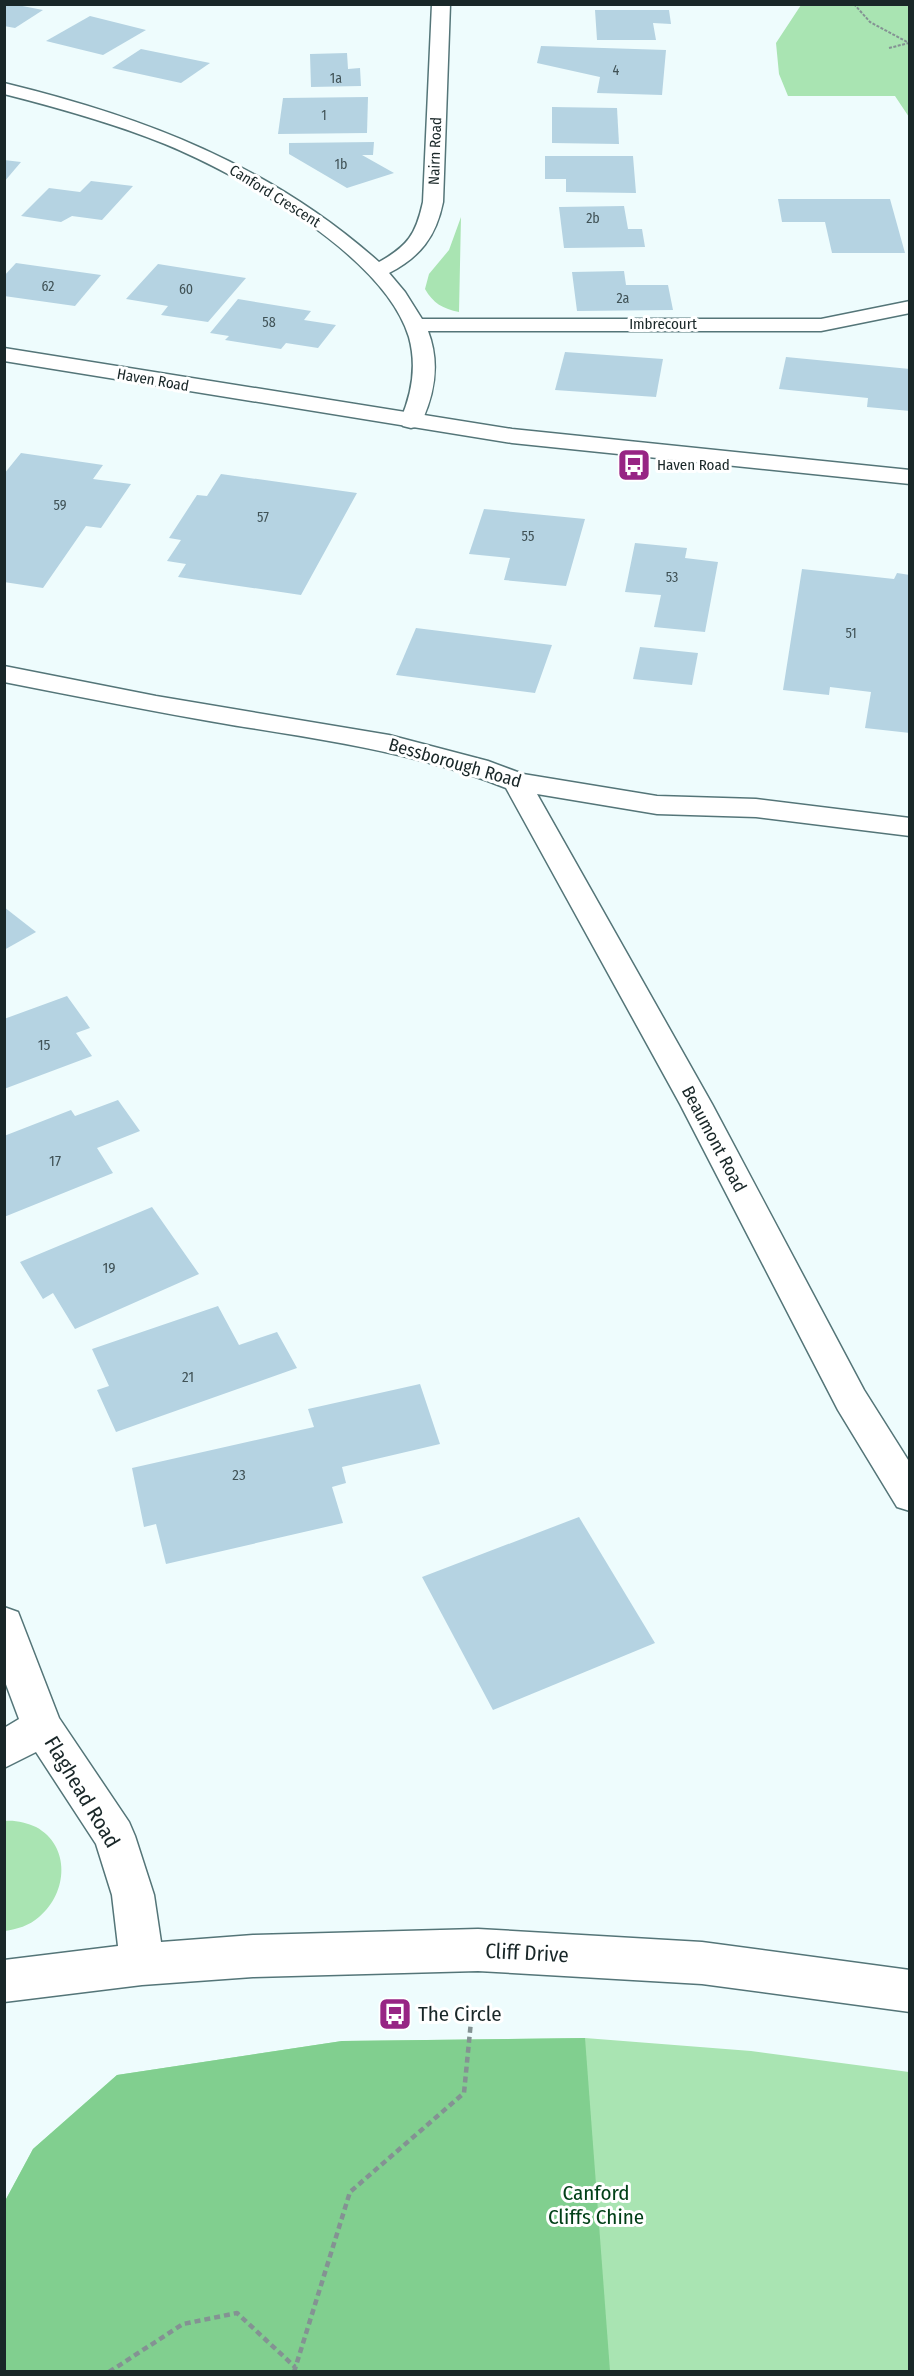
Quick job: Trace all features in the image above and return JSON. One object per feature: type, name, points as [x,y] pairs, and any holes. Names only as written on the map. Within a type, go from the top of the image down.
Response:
[{"type":"street","name":"Nairn Road","points":[[376,271],[401,259],[419,242],[429,225],[433,202],[441,4]]},
{"type":"street","name":"Canford Crescent","points":[[4,88],[162,137],[229,167],[329,231],[376,271],[400,300],[415,326],[423,356],[424,384],[421,401],[411,421]]},
{"type":"street","name":"Imbrecourt","points":[[415,326],[821,325],[909,307]]},
{"type":"street","name":"Haven Road","points":[[4,354],[512,436],[909,477]]},
{"type":"street","name":"Bessborough Road","points":[[4,674],[156,704],[389,743],[478,767],[517,782],[657,805],[756,808],[909,827]]},
{"type":"street","name":"Beaumont Road","points":[[517,782],[696,1104],[851,1400],[909,1496]]},
{"type":"street","name":"Flaghead Road","points":[[4,1624],[42,1727],[114,1836],[133,1895],[142,1964]]},
{"type":"street","points":[[4,1750],[42,1727]]},
{"type":"street","name":"Cliff Drive","points":[[142,1964],[253,1956],[478,1950],[702,1963],[909,1991]]},
{"type":"street","points":[[4,1981],[142,1964]]},
{"type":"path","points":[[854,4],[870,22],[909,43]]},
{"type":"path","points":[[889,48],[909,43]]},
{"type":"path","points":[[109,2372],[183,2324],[237,2313],[294,2369],[350,2192],[464,2093],[478,1950]]},
{"type":"green space","points":[[801,5],[909,5],[909,117],[895,96],[788,96],[779,74],[776,43]]},
{"type":"green space","points":[[461,217],[459,312],[439,305],[425,289],[429,274],[449,250]]},
{"type":"green space","points":[[5,1821],[29,1824],[47,1835],[60,1857],[62,1870],[56,1895],[49,1907],[31,1923],[5,1931]]},
{"type":"green space","name":"Canford Cliffs Chine","points":[[585,2038],[751,2051],[909,2072],[909,2371],[5,2372],[5,2201],[33,2149],[117,2075],[342,2041]]},
{"type":"green space","name":"Canford Cliffs Chine","points":[[585,2038],[610,2371],[5,2371],[5,2201],[33,2149],[117,2075],[342,2041]]},
{"type":"building","points":[[4,4],[43,10],[15,28],[4,26]]},
{"type":"building","points":[[595,10],[669,10],[671,24],[653,23],[656,40],[597,40]]},
{"type":"building","points":[[90,16],[146,30],[103,55],[46,41]]},
{"type":"building","points":[[541,46],[666,50],[662,95],[597,93],[600,77],[537,63]]},
{"type":"building","points":[[141,49],[210,63],[181,83],[112,68]]},
{"type":"building","points":[[347,53],[348,69],[360,68],[361,86],[311,87],[310,54]]},
{"type":"building","points":[[368,97],[367,133],[278,134],[283,98]]},
{"type":"building","points":[[552,107],[617,108],[619,144],[552,143]]},
{"type":"building","points":[[374,142],[373,155],[362,155],[394,173],[347,188],[289,154],[289,143]]},
{"type":"building","points":[[545,156],[633,156],[636,193],[566,192],[566,179],[545,179]]},
{"type":"building","points":[[4,160],[21,162],[4,182]]},
{"type":"building","points":[[91,181],[133,186],[102,220],[72,216],[61,222],[21,216],[49,188],[80,192]]},
{"type":"building","points":[[778,199],[890,199],[905,253],[832,253],[825,222],[782,222]]},
{"type":"building","points":[[624,206],[628,229],[642,229],[645,247],[564,248],[559,207]]},
{"type":"building","points":[[16,263],[101,275],[75,306],[4,296],[4,276]]},
{"type":"building","points":[[158,264],[246,278],[208,322],[161,315],[168,306],[126,299]]},
{"type":"building","points":[[624,271],[626,285],[668,285],[673,310],[577,311],[572,272]]},
{"type":"building","points":[[238,299],[311,311],[304,320],[336,325],[318,348],[286,343],[281,349],[225,340],[229,336],[210,333]]},
{"type":"building","points":[[565,352],[663,359],[656,397],[555,390]]},
{"type":"building","points":[[786,357],[910,369],[910,411],[867,407],[868,398],[779,389]]},
{"type":"building","points":[[21,453],[103,465],[93,479],[131,484],[101,528],[86,526],[43,588],[4,582],[4,474]]},
{"type":"building","points":[[221,474],[357,493],[301,595],[178,577],[186,564],[167,561],[181,540],[169,538],[197,495],[207,496]]},
{"type":"building","points":[[484,509],[585,519],[566,586],[504,580],[510,558],[469,554]]},
{"type":"building","points":[[635,543],[687,548],[685,558],[718,562],[705,632],[654,627],[661,595],[625,592]]},
{"type":"building","points":[[802,569],[894,579],[897,573],[910,575],[910,733],[865,728],[871,692],[830,687],[829,695],[783,690]]},
{"type":"building","points":[[416,628],[552,645],[535,693],[396,675]]},
{"type":"building","points":[[640,647],[698,653],[692,685],[633,679]]},
{"type":"building","points":[[4,907],[36,932],[4,950]]},
{"type":"building","points":[[67,996],[90,1028],[76,1033],[92,1056],[4,1089],[4,1019]]},
{"type":"building","points":[[118,1100],[140,1131],[97,1148],[113,1173],[4,1217],[4,1136],[71,1110],[75,1116]]},
{"type":"building","points":[[152,1207],[199,1274],[75,1329],[53,1293],[43,1299],[20,1262]]},
{"type":"building","points":[[218,1306],[239,1345],[277,1332],[297,1368],[116,1432],[97,1390],[109,1386],[92,1349]]},
{"type":"building","points":[[420,1384],[440,1444],[342,1467],[346,1483],[332,1487],[343,1523],[166,1564],[156,1524],[144,1527],[132,1468],[314,1427],[308,1409]]},
{"type":"building","points":[[579,1517],[655,1643],[493,1710],[422,1577]]},
{"type":"place","name":"Haven Road","points":[[634,465]]},
{"type":"place","name":"The Circle","points":[[395,2014]]}]
